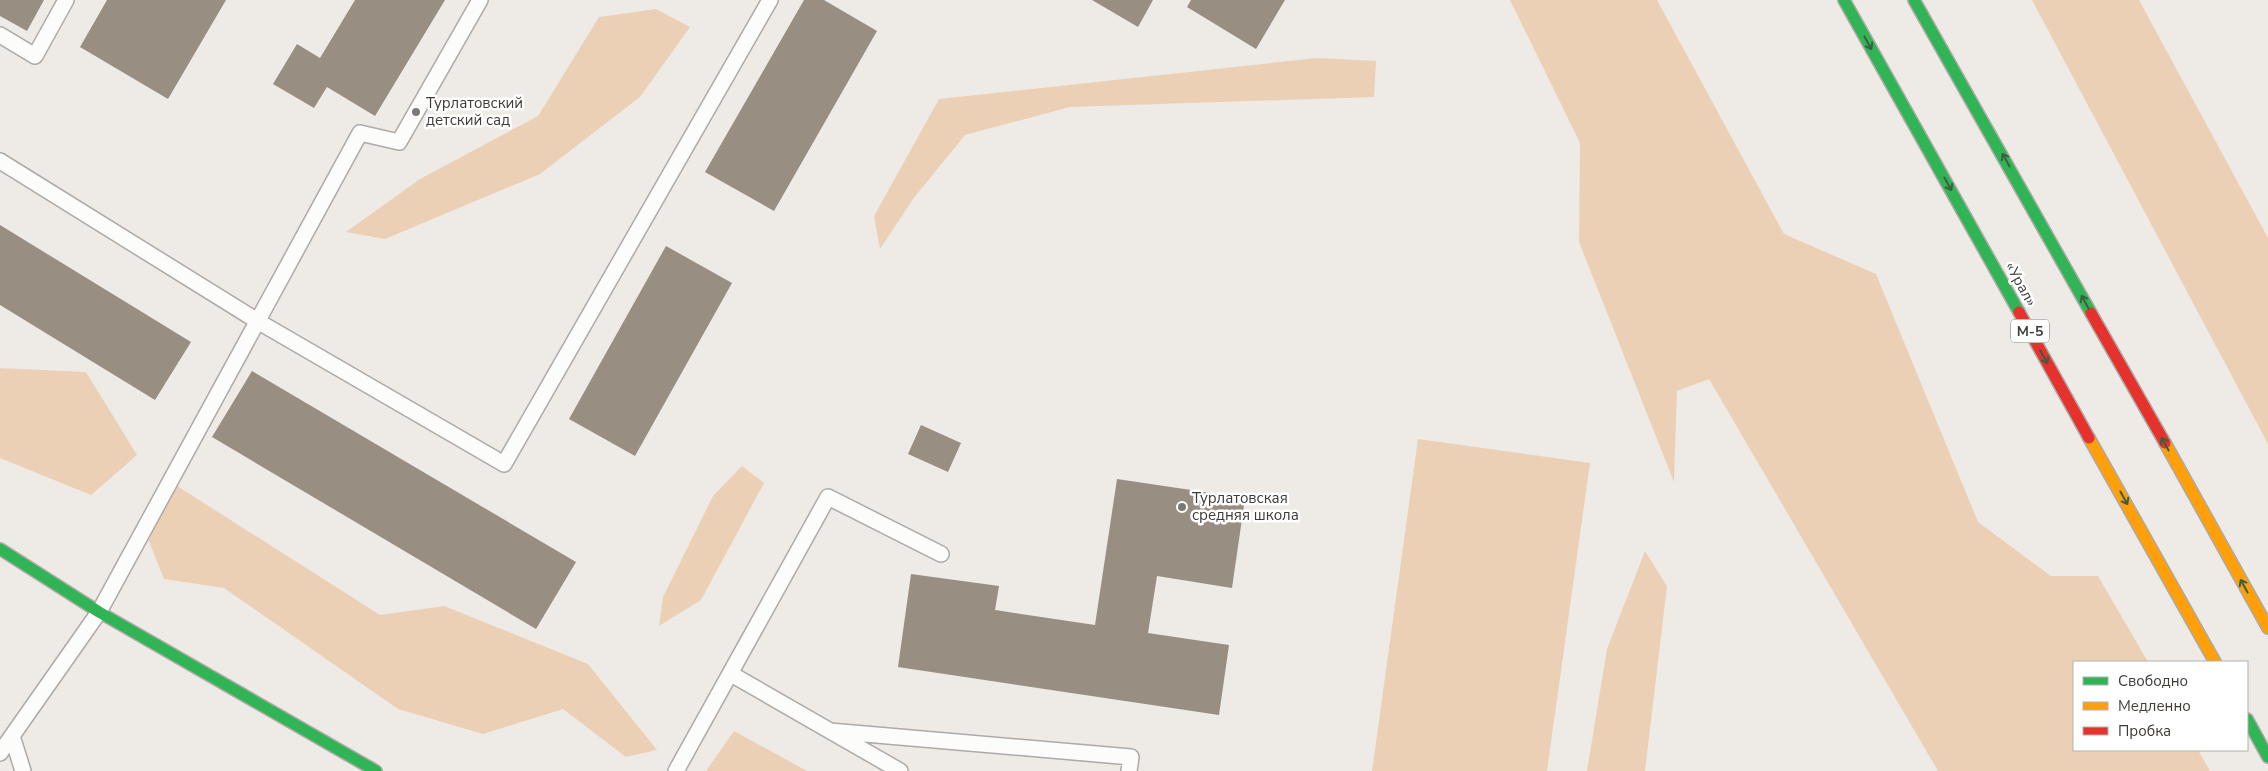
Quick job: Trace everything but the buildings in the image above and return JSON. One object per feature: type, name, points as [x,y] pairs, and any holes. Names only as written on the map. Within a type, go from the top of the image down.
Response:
[{"type":"main road","name":"«Урал»","points":[[1844,0],[2214,661]]},
{"type":"main road","points":[[1914,0],[1969,94],[2268,628]]},
{"type":"main road","points":[[0,549],[99,612],[376,771]]},
{"type":"main road","points":[[2248,721],[2268,757]]},
{"type":"lane","points":[[0,35],[36,56],[66,0]]},
{"type":"lane","points":[[0,753],[99,612],[259,322],[360,133],[399,142],[480,0]]},
{"type":"lane","points":[[0,161],[259,322],[504,464],[770,0]]},
{"type":"lane","points":[[676,771],[828,497],[941,554]]},
{"type":"lane","points":[[731,674],[900,771]]},
{"type":"lane","points":[[830,731],[1131,757],[1129,771]]},
{"type":"lane","points":[[12,736],[23,771]]},
{"type":"shaded area","points":[[1510,0],[1657,0],[1784,234],[1876,274],[1978,522],[2051,576],[2098,576],[2147,661],[2073,661],[2073,751],[2199,751],[2210,771],[1938,771],[1709,379],[1677,391],[1674,482],[1579,242],[1580,143]]},
{"type":"shaded area","points":[[2032,0],[2139,0],[2268,238],[2268,444]]},
{"type":"shaded area","points":[[656,9],[690,27],[640,97],[540,174],[385,239],[346,232],[420,179],[538,116],[599,17]]},
{"type":"shaded area","points":[[1317,58],[1376,61],[1374,97],[1070,107],[965,135],[913,199],[880,249],[874,216],[939,99]]},
{"type":"shaded area","points":[[0,368],[86,372],[137,455],[91,495],[0,458]]},
{"type":"shaded area","points":[[1418,439],[1590,463],[1547,771],[1372,771]]},
{"type":"shaded area","points":[[742,466],[764,483],[701,600],[659,626],[663,597],[713,496]]},
{"type":"shaded area","points":[[174,484],[380,615],[444,606],[588,664],[657,750],[626,757],[563,709],[483,734],[398,709],[224,588],[164,579],[143,526]]},
{"type":"shaded area","points":[[1645,551],[1667,586],[1645,771],[1587,771],[1607,649]]},
{"type":"shaded area","points":[[734,731],[807,771],[706,771]]},
{"type":"traffic: fast","points":[[1844,0],[2019,312]]},
{"type":"traffic: fast","points":[[1914,0],[2091,313]]},
{"type":"traffic: fast","points":[[0,549],[99,612],[376,771]]},
{"type":"traffic: fast","points":[[2248,721],[2268,757]]},
{"type":"traffic: slow","points":[[2089,438],[2214,661]]},
{"type":"traffic: slow","points":[[2165,443],[2268,628]]},
{"type":"traffic: jam","points":[[2019,312],[2089,438]]},
{"type":"traffic: jam","points":[[2091,313],[2165,443]]},
{"type":"place","name":"Турлатовский детский сад","points":[[416,112]]},
{"type":"place","name":"Турлатовская средняя школа","points":[[1182,507]]}]
